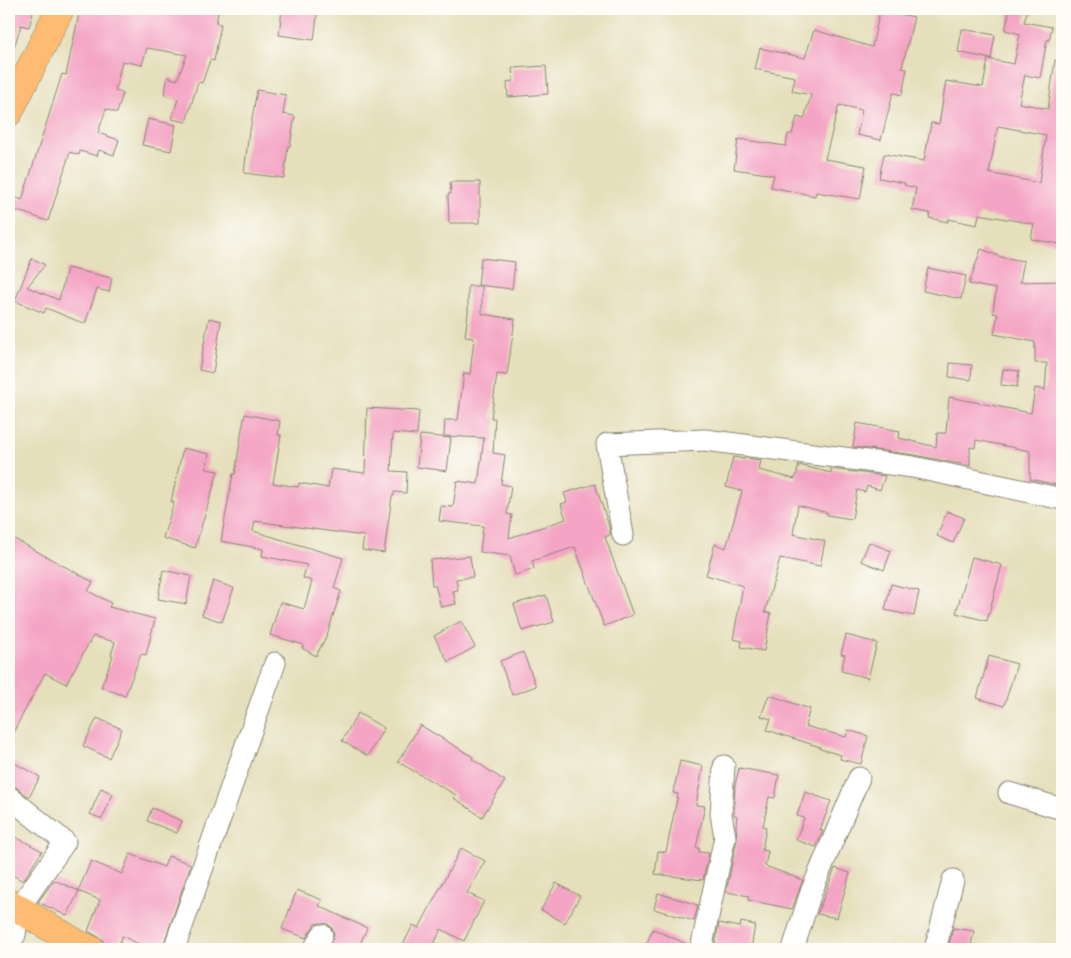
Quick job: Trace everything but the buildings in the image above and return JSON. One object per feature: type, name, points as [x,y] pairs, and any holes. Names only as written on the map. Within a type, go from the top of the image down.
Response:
[{"type":"main road","points":[[9,112],[60,9]]},
{"type":"main road","points":[[14,906],[79,947]]},
{"type":"street","points":[[622,535],[607,444],[705,440],[913,467],[1062,499]]},
{"type":"street","points":[[174,949],[275,663]]},
{"type":"street","points":[[701,949],[725,837],[721,814],[724,766]]},
{"type":"street","points":[[794,949],[811,892],[859,778]]},
{"type":"street","points":[[1009,793],[1062,809]]},
{"type":"street","points":[[9,797],[65,842],[14,906],[15,935],[9,942]]},
{"type":"street","points":[[935,949],[953,880]]}]
